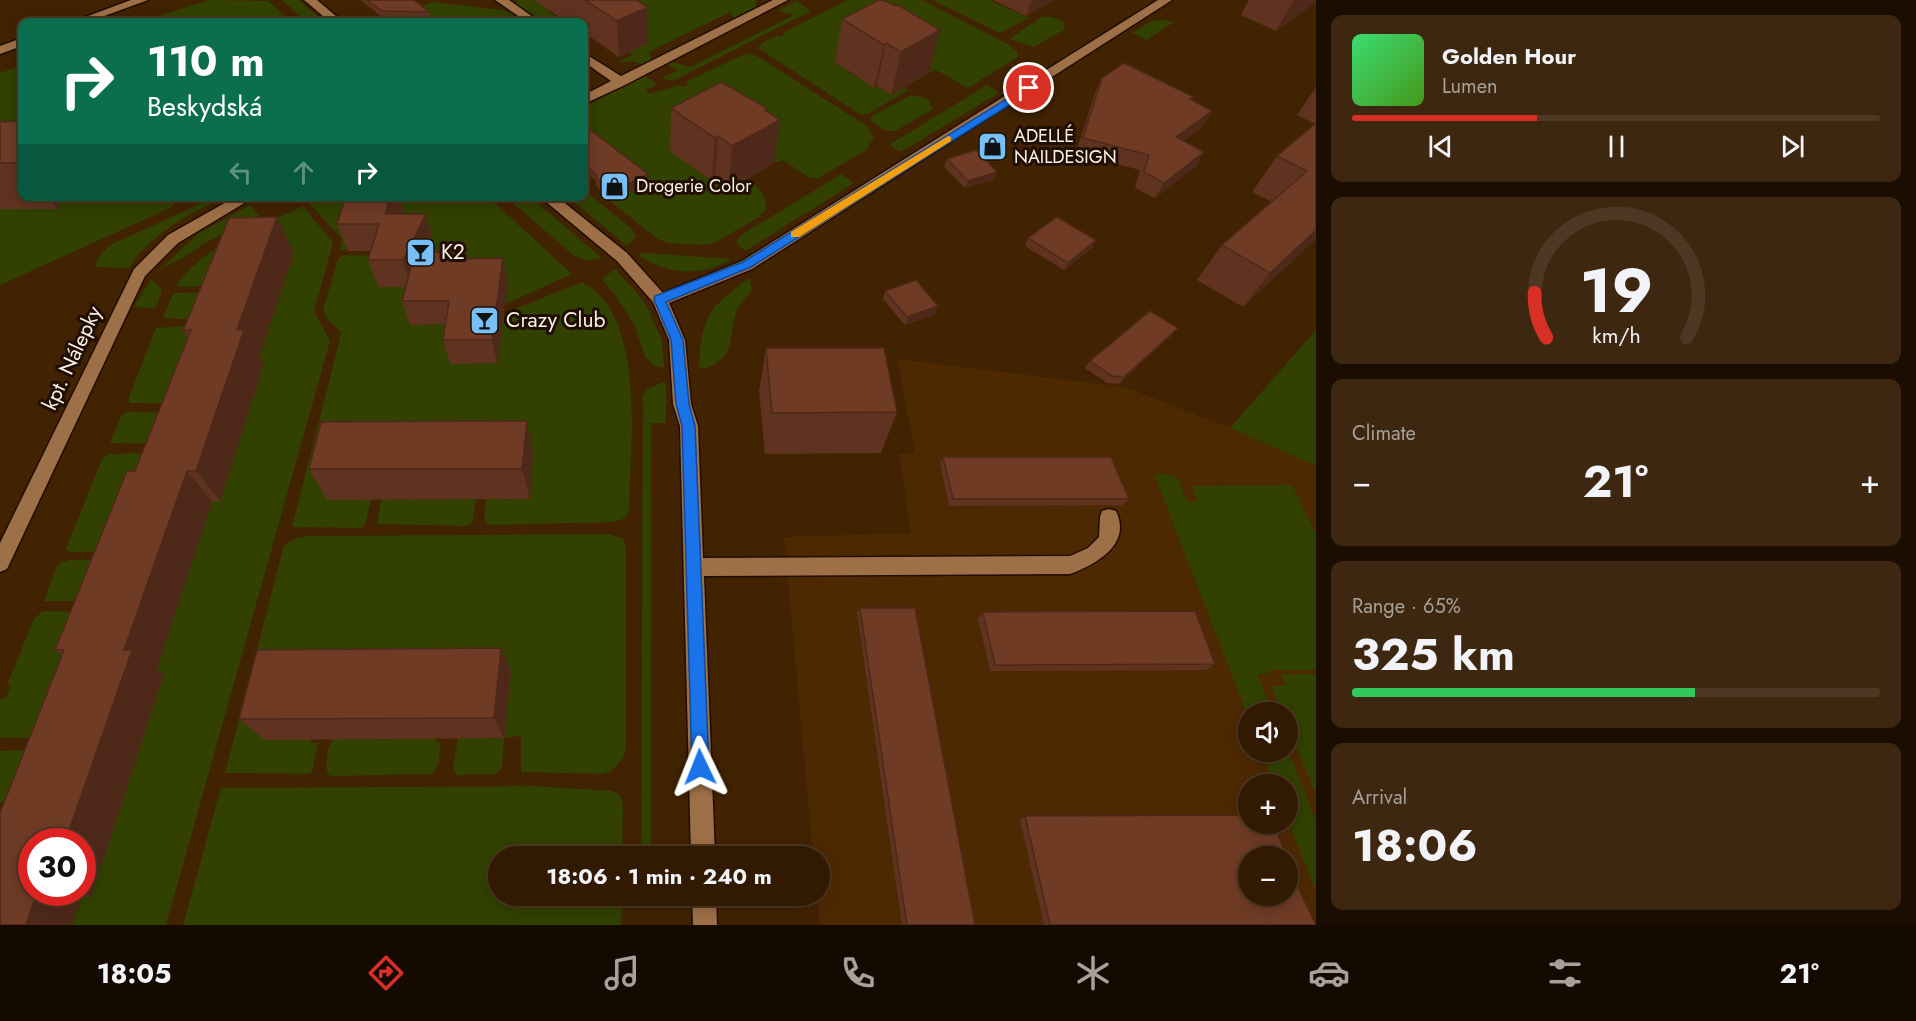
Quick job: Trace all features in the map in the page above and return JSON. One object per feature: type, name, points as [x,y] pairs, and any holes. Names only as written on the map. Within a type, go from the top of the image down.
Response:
[{"type":"street","points":[[90,18],[142,0]]},
{"type":"street","points":[[310,0],[332,18]]},
{"type":"street","points":[[484,0],[503,1],[528,18]]},
{"type":"street","points":[[660,300],[747,265],[1166,0]]},
{"type":"street","points":[[588,98],[772,2]]},
{"type":"street","points":[[0,50],[18,43]]},
{"type":"street","points":[[588,60],[621,82]]},
{"type":"street","name":"kpt. Nálepky","points":[[0,563],[139,273],[173,239],[239,201]]},
{"type":"street","points":[[552,201],[621,257],[648,284],[660,300],[677,340],[682,404],[688,426],[703,846]]},
{"type":"street","points":[[694,567],[1070,565],[1095,555],[1106,541],[1111,528],[1109,517]]},
{"type":"street","points":[[704,906],[705,925]]},
{"type":"shaded area","points":[[897,359],[1125,387],[1230,428],[1316,466],[1316,925],[820,925],[818,906],[830,906],[830,846],[812,846],[784,537],[911,533],[899,454],[915,453]]},
{"type":"green space","points":[[209,0],[268,1],[287,18],[153,18]]},
{"type":"green space","points":[[282,0],[298,0],[320,18],[302,18]]},
{"type":"green space","points":[[518,0],[535,0],[558,18],[535,18],[515,4]]},
{"type":"green space","points":[[583,0],[756,0],[756,9],[735,21],[730,12],[649,52],[652,62],[643,66],[636,62],[618,62],[632,55],[629,52],[647,43]]},
{"type":"green space","points":[[847,0],[922,0],[1009,45],[1017,51],[1018,57],[968,88],[936,70],[929,73],[848,70],[846,71],[891,94],[903,87],[908,90],[870,113],[861,115],[758,48],[762,43],[777,35],[780,37],[785,35],[783,33]]},
{"type":"green space","points":[[932,0],[989,0],[1029,18],[1000,33]]},
{"type":"green space","points":[[797,1],[811,11],[673,81],[661,78],[677,71],[668,64],[671,62],[691,67],[794,15],[777,11]]},
{"type":"green space","points":[[432,2],[503,10],[518,18],[433,18],[427,17],[416,8]]},
{"type":"green space","points":[[1042,17],[1060,20],[1065,24],[1064,30],[1034,47],[1009,39]]},
{"type":"green space","points":[[1151,21],[1174,22],[1147,40],[1132,33]]},
{"type":"green space","points":[[747,53],[757,56],[868,127],[874,138],[865,151],[817,179],[810,178],[783,160],[774,163],[760,153],[712,180],[715,179],[729,189],[744,180],[758,187],[765,199],[766,209],[759,217],[714,243],[704,245],[668,243],[658,239],[605,197],[622,196],[644,184],[644,180],[588,131],[590,123],[588,121],[588,105],[645,76],[656,83],[654,87],[646,89],[649,94],[679,85],[682,87],[688,84],[686,82]]},
{"type":"green space","points":[[18,66],[18,168],[0,168],[0,73]]},
{"type":"green space","points":[[987,85],[999,93],[901,152],[889,145]]},
{"type":"green space","points":[[912,95],[928,99],[933,109],[895,131],[886,131],[871,121],[870,118],[875,114]]},
{"type":"green space","points":[[841,174],[854,183],[745,251],[736,242],[740,236]]},
{"type":"green space","points":[[588,193],[632,229],[636,236],[627,246],[573,201],[588,201]]},
{"type":"green space","points":[[61,201],[176,201],[170,208],[0,285],[0,209],[56,209]]},
{"type":"green space","points":[[206,201],[217,201],[185,217],[159,235],[137,256],[129,268],[95,267],[100,255],[110,245]]},
{"type":"green space","points":[[313,201],[492,201],[572,274],[505,304],[423,276],[431,242],[340,250],[342,239],[309,203]]},
{"type":"green space","points":[[511,201],[535,201],[602,258],[588,261],[573,255]]},
{"type":"green space","points":[[250,205],[260,216],[205,243],[160,269],[199,233]]},
{"type":"green space","points":[[303,206],[333,243],[314,311],[330,341],[166,925],[72,925],[79,906],[96,906],[96,882],[163,674],[155,674],[212,501],[220,501],[263,365],[257,364],[293,253],[235,285],[181,287],[176,285],[202,258],[251,229]]},
{"type":"green space","points":[[644,253],[731,259],[708,269],[684,271],[660,266],[638,255]]},
{"type":"green space","points":[[343,255],[389,256],[421,287],[503,314],[582,282],[599,294],[616,320],[629,372],[632,430],[629,511],[625,518],[614,522],[491,525],[486,523],[484,517],[486,499],[327,500],[371,500],[365,525],[361,528],[292,527],[341,332],[327,319],[323,310],[338,259]]},
{"type":"green space","points":[[615,269],[638,294],[651,313],[649,315],[662,340],[664,368],[655,366],[645,357],[635,326],[616,296],[603,281],[604,277]]},
{"type":"green space","points":[[750,278],[752,290],[737,310],[731,341],[726,353],[712,366],[699,368],[702,337],[710,315],[725,297]]},
{"type":"green space","points":[[151,279],[162,290],[156,308],[134,307]]},
{"type":"green space","points":[[210,292],[200,320],[163,318],[175,293]]},
{"type":"green space","points":[[204,325],[182,404],[129,403],[129,397],[156,328]]},
{"type":"green space","points":[[1316,330],[1316,466],[1230,428]]},
{"type":"green space","points":[[666,383],[666,423],[651,423],[651,846],[641,846],[643,396],[646,390]]},
{"type":"green space","points":[[126,412],[173,413],[159,444],[110,443],[121,416]]},
{"type":"green space","points":[[163,453],[119,551],[70,552],[66,549],[102,459],[109,454]]},
{"type":"green space","points":[[1154,474],[1176,475],[1187,501],[1197,501],[1191,486],[1292,485],[1316,534],[1316,670],[1269,670],[1270,673],[1257,674],[1269,702],[1242,702]]},
{"type":"green space","points":[[476,499],[472,523],[467,526],[377,524],[381,500]]},
{"type":"green space","points":[[607,534],[623,538],[626,547],[626,750],[623,758],[611,772],[600,774],[521,772],[521,736],[504,738],[502,768],[495,774],[457,775],[453,768],[458,738],[311,739],[311,743],[318,743],[312,772],[308,774],[225,773],[284,545],[296,538],[309,536]]},
{"type":"green space","points":[[69,560],[110,560],[92,601],[44,601],[56,568],[59,564]]},
{"type":"green space","points":[[45,611],[96,612],[55,737],[0,738],[0,700],[6,698],[11,685],[7,685],[33,621]]},
{"type":"green space","points":[[1281,674],[1316,674],[1316,790],[1314,790],[1298,752],[1298,702],[1277,702],[1271,686],[1286,686]]},
{"type":"green space","points":[[437,738],[436,742],[440,742],[439,763],[432,774],[332,776],[328,774],[327,755],[333,739]]},
{"type":"green space","points":[[42,750],[24,802],[0,803],[0,751]]},
{"type":"green space","points":[[1265,762],[1293,762],[1297,774],[1270,774]]},
{"type":"green space","points":[[1298,775],[1316,820],[1316,892],[1293,834],[1298,834]]},
{"type":"green space","points":[[531,786],[612,791],[620,795],[623,806],[622,846],[488,846],[488,906],[622,906],[621,925],[183,925],[221,788]]},
{"type":"building","points":[[367,0],[414,0],[429,12],[382,11]]},
{"type":"building","points":[[585,0],[636,0],[648,7],[617,21]]},
{"type":"building","points":[[879,0],[898,5],[940,30],[901,52],[886,43],[884,45],[842,19]]},
{"type":"building","points":[[1124,63],[1194,97],[1190,99],[1212,111],[1176,137],[1204,152],[1164,183],[1144,172],[1149,155],[1083,138],[1102,78]]},
{"type":"building","points":[[721,82],[768,109],[765,110],[780,120],[732,146],[718,136],[715,138],[671,108]]},
{"type":"building","points":[[18,121],[18,163],[0,163],[0,122]]},
{"type":"building","points":[[1316,123],[1316,230],[1270,273],[1222,245],[1307,171],[1277,156]]},
{"type":"building","points":[[588,128],[648,174],[621,188],[608,188],[596,178],[596,174],[588,167]]},
{"type":"building","points":[[976,150],[997,172],[968,181],[947,159]]},
{"type":"building","points":[[344,201],[389,201],[385,214],[426,214],[403,260],[368,260],[379,224],[337,224]]},
{"type":"building","points":[[277,217],[237,330],[244,330],[196,471],[187,471],[124,650],[132,650],[70,828],[18,828],[18,906],[32,906],[26,925],[0,925],[0,813],[64,650],[55,650],[127,471],[135,471],[191,330],[183,331],[229,218]]},
{"type":"building","points":[[1057,217],[1096,240],[1068,263],[1028,238]]},
{"type":"building","points":[[415,252],[460,252],[460,259],[503,258],[492,340],[443,340],[449,301],[402,301]]},
{"type":"building","points":[[916,280],[938,306],[907,317],[885,291]]},
{"type":"building","points":[[1150,311],[1178,328],[1124,377],[1112,376],[1090,361]]},
{"type":"building","points":[[766,348],[884,348],[897,412],[772,413]]},
{"type":"building","points":[[527,421],[522,469],[309,469],[321,422]]},
{"type":"building","points":[[943,457],[1111,457],[1129,499],[953,499]]},
{"type":"building","points":[[860,608],[915,608],[975,925],[907,925]]},
{"type":"building","points":[[1195,611],[1215,664],[995,665],[983,612]]},
{"type":"building","points":[[501,648],[494,718],[239,719],[257,650]]},
{"type":"building","points":[[1238,815],[1238,834],[1278,834],[1282,846],[1238,846],[1238,906],[1298,906],[1298,887],[1316,925],[1050,925],[1025,816]]},
{"type":"slow traffic","points":[[795,235],[948,139]]},
{"type":"place","name":"ADELLÉ NAILDESIGN","points":[[993,146]]},
{"type":"place","name":"Drogerie Color","points":[[615,186]]},
{"type":"place","name":"K2","points":[[420,252]]},
{"type":"place","name":"Crazy Club","points":[[485,320]]},
{"type":"route","points":[[700,767],[688,426],[682,404],[677,340],[660,300],[747,265],[1029,88]]}]
